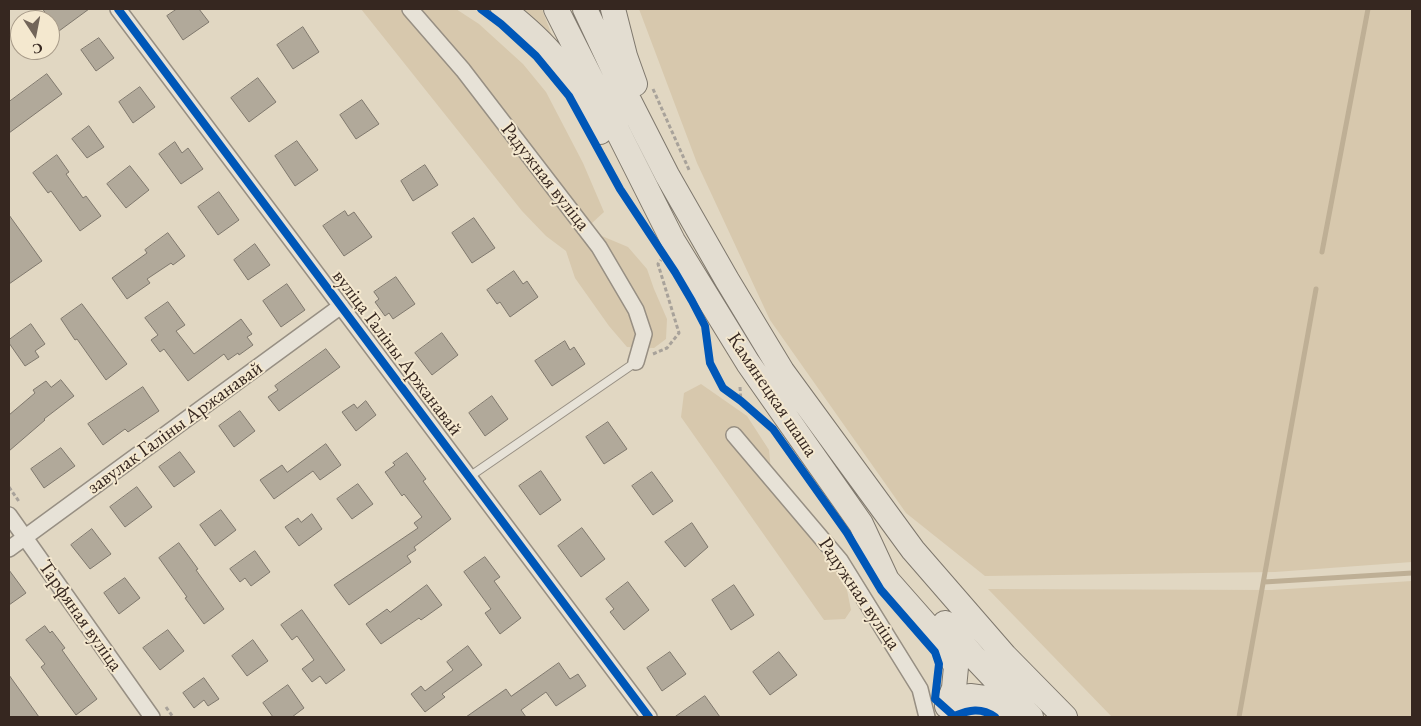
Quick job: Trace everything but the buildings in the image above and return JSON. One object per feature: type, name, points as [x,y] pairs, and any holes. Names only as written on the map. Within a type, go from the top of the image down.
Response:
[{"type":"main road","points":[[503,9],[542,43],[571,79],[668,248]]},
{"type":"main road","name":"Камянецкая шаша","points":[[556,9],[668,248],[862,524],[887,580],[946,647],[956,666],[954,688],[935,713]]},
{"type":"main road","name":"Камянецкая шаша","points":[[585,9],[667,175],[726,280],[782,371],[907,542],[1005,656],[1065,717]]},
{"type":"main road","points":[[613,9],[629,68],[658,135],[667,175]]},
{"type":"main road","points":[[862,524],[974,658],[1031,717]]},
{"type":"main road","points":[[935,713],[970,696],[985,698],[1011,717]]},
{"type":"street","name":"Радужная вуліца","points":[[410,9],[463,70],[599,247],[636,310],[644,334],[636,362]]},
{"type":"street","name":"вуліца Галіны Аржанавай","points":[[122,10],[648,717]]},
{"type":"street","name":"завулак Галіны Аржанавай","points":[[9,549],[341,306]]},
{"type":"street","name":"Радужная вуліца","points":[[734,435],[840,560],[935,713]]},
{"type":"street","name":"Тарфяная вуліца","points":[[9,515],[152,717]]},
{"type":"lane","points":[[469,477],[636,362]]},
{"type":"path","points":[[652,88],[692,175]]},
{"type":"path","points":[[667,348],[678,333],[658,264],[668,248]]},
{"type":"path","points":[[735,381],[741,389],[740,401]]},
{"type":"shaded area","points":[[361,9],[456,9],[479,24],[523,64],[546,92],[583,163],[604,212],[592,223],[597,234],[628,247],[647,269],[667,319],[666,339],[654,348],[627,347],[609,326],[575,278],[566,251],[546,236],[522,211]]},
{"type":"shaded area","points":[[518,9],[542,9],[554,41]]},
{"type":"shaded area","points":[[639,9],[1412,9],[1412,562],[1275,572],[985,576],[906,513],[770,320],[697,163]]},
{"type":"shaded area","points":[[701,384],[747,416],[769,450],[773,492],[836,570],[847,590],[851,610],[845,619],[824,620],[681,417],[684,393]]},
{"type":"shaded area","points":[[1412,581],[1412,717],[1112,717],[988,589],[1272,590]]},
{"type":"waterway","points":[[1322,252],[1368,9]]},
{"type":"waterway","points":[[1239,717],[1316,289]]},
{"type":"waterway","points":[[1264,582],[1412,573]]},
{"type":"cycle path","points":[[118,9],[649,717]]},
{"type":"cycle path","points":[[481,9],[501,24],[536,56],[569,96],[620,189],[692,301],[705,326],[710,363],[723,388],[773,429],[847,533],[881,590],[935,652],[939,664],[935,699],[954,716],[965,712],[980,711],[995,717]]}]
